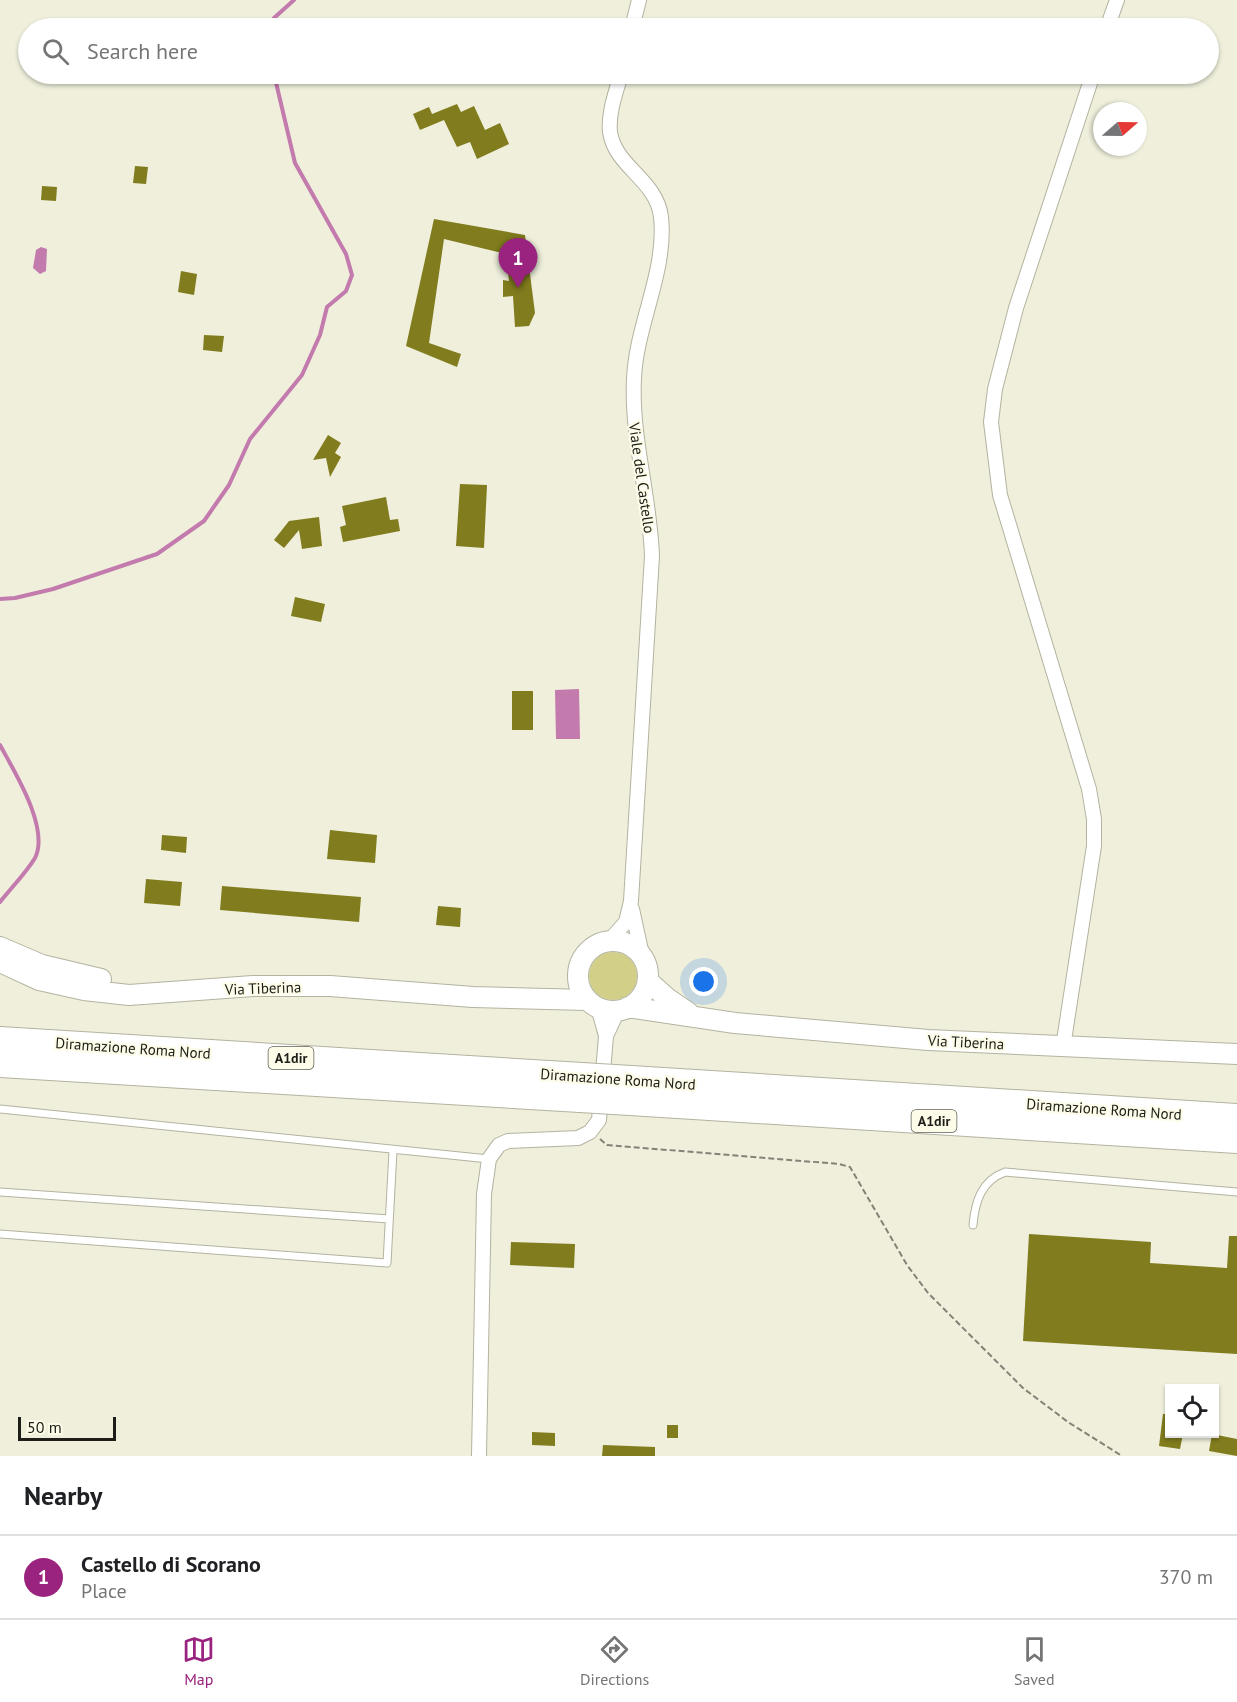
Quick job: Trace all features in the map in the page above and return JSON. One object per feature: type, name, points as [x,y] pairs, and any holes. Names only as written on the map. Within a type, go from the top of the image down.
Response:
[{"type":"highway","name":"Diramazione Roma Nord","points":[[0,1040],[581,1088]]},
{"type":"highway","name":"Diramazione Roma Nord","points":[[0,1064],[1237,1117]]},
{"type":"highway","name":"Diramazione Roma Nord","points":[[630,1091],[1237,1140]]},
{"type":"main road","points":[[532,997],[559,985],[580,964],[591,948],[609,941],[627,944],[642,955],[646,963],[648,981],[638,1001],[623,1009],[593,1003],[579,983],[580,964]]},
{"type":"main road","points":[[0,946],[42,965],[102,979],[162,985],[253,986]]},
{"type":"main road","name":"Via Tiberina","points":[[0,962],[39,980],[114,994],[160,994],[253,986],[330,986],[473,997],[532,997],[593,1003]]},
{"type":"main road","points":[[648,981],[667,998],[696,1017]]},
{"type":"main road","name":"Via Tiberina","points":[[623,1009],[735,1023],[928,1040],[1237,1054]]},
{"type":"street","points":[[634,18],[639,0]]},
{"type":"street","points":[[1111,18],[1117,0]]},
{"type":"street","name":"Viale del Castello","points":[[619,84],[612,112],[611,137],[624,160],[653,193],[659,206],[661,224],[657,266],[634,377],[634,422],[649,510],[652,563],[631,901]]},
{"type":"street","points":[[1063,1047],[1094,846],[1094,819],[1089,789],[1000,495],[991,422],[994,389],[1016,308],[1090,84]]},
{"type":"street","points":[[609,941],[626,922],[631,901]]},
{"type":"street","points":[[631,901],[642,955]]},
{"type":"street","points":[[480,1456],[483,1216],[489,1159],[499,1145],[508,1141],[578,1138],[590,1132],[599,1120],[606,1036],[593,1003]]},
{"type":"street","points":[[606,1036],[623,1009]]},
{"type":"lane","points":[[0,1109],[393,1151],[489,1159]]},
{"type":"lane","points":[[0,1234],[387,1263],[393,1151]]},
{"type":"lane","points":[[974,1225],[975,1210],[981,1192],[992,1179],[1005,1172],[1237,1192]]},
{"type":"lane","points":[[0,1192],[389,1219]]},
{"type":"path","points":[[590,1132],[607,1145],[839,1164],[850,1167],[907,1265],[928,1293],[1023,1388],[1068,1422],[1122,1456]]},
{"type":"shaded area","points":[[41,247],[47,249],[46,271],[40,274],[33,268],[36,250]]},
{"type":"shaded area","points":[[579,689],[580,739],[556,739],[555,690]]},
{"type":"shaded area","points":[[608,952],[618,952],[630,959],[637,971],[637,981],[630,993],[618,1000],[608,1000],[593,989],[589,981],[589,971],[600,956]]},
{"type":"building","points":[[457,104],[461,112],[474,106],[485,130],[500,123],[509,144],[477,159],[470,142],[457,147],[444,120],[420,130],[413,114],[429,107],[432,114]]},
{"type":"building","points":[[135,166],[148,167],[146,184],[133,183]]},
{"type":"building","points":[[42,186],[57,187],[56,201],[41,200]]},
{"type":"building","points":[[434,219],[525,235],[535,313],[529,326],[515,327],[513,296],[503,297],[503,280],[509,281],[506,254],[444,239],[429,343],[461,354],[457,367],[406,346]]},
{"type":"building","points":[[181,271],[197,274],[194,295],[178,292]]},
{"type":"building","points":[[204,335],[224,336],[222,352],[203,350]]},
{"type":"building","points":[[328,435],[341,443],[335,453],[341,457],[330,477],[326,458],[313,460]]},
{"type":"building","points":[[460,484],[487,485],[484,548],[456,546]]},
{"type":"building","points":[[386,497],[390,520],[398,519],[400,531],[343,542],[340,527],[346,525],[342,506]]},
{"type":"building","points":[[319,517],[322,546],[302,549],[299,530],[284,548],[274,540],[289,521]]},
{"type":"building","points":[[295,597],[325,604],[321,622],[291,616]]},
{"type":"building","points":[[512,691],[533,691],[533,730],[512,730]]},
{"type":"building","points":[[330,830],[377,835],[375,863],[327,859]]},
{"type":"building","points":[[162,835],[187,837],[186,853],[161,850]]},
{"type":"building","points":[[146,879],[182,882],[180,906],[144,903]]},
{"type":"building","points":[[222,886],[361,897],[359,922],[220,910]]},
{"type":"building","points":[[438,906],[461,908],[460,927],[436,925]]},
{"type":"building","points":[[1029,1234],[1151,1242],[1150,1263],[1227,1268],[1229,1236],[1237,1236],[1237,1354],[1023,1341]]},
{"type":"building","points":[[511,1242],[575,1244],[574,1268],[510,1265]]},
{"type":"building","points":[[1163,1414],[1165,1414],[1165,1438],[1182,1438],[1180,1449],[1159,1446]]},
{"type":"building","points":[[667,1425],[678,1425],[678,1438],[667,1438]]},
{"type":"building","points":[[532,1432],[555,1433],[555,1446],[532,1445]]},
{"type":"building","points":[[1219,1435],[1237,1439],[1237,1456],[1209,1451],[1211,1438],[1219,1438]]},
{"type":"building","points":[[603,1445],[655,1447],[655,1456],[602,1456]]},
{"type":"waterway","points":[[274,18],[294,0]]},
{"type":"waterway","points":[[0,599],[53,589],[157,554],[204,521],[229,485],[250,439],[302,375],[320,335],[327,307],[346,291],[352,275],[346,254],[295,163],[276,84]]},
{"type":"waterway","points":[[0,745],[21,784],[38,831],[35,858],[0,902]]},
{"type":"place","name":"Castello di Scorano","points":[[518,288]]}]
